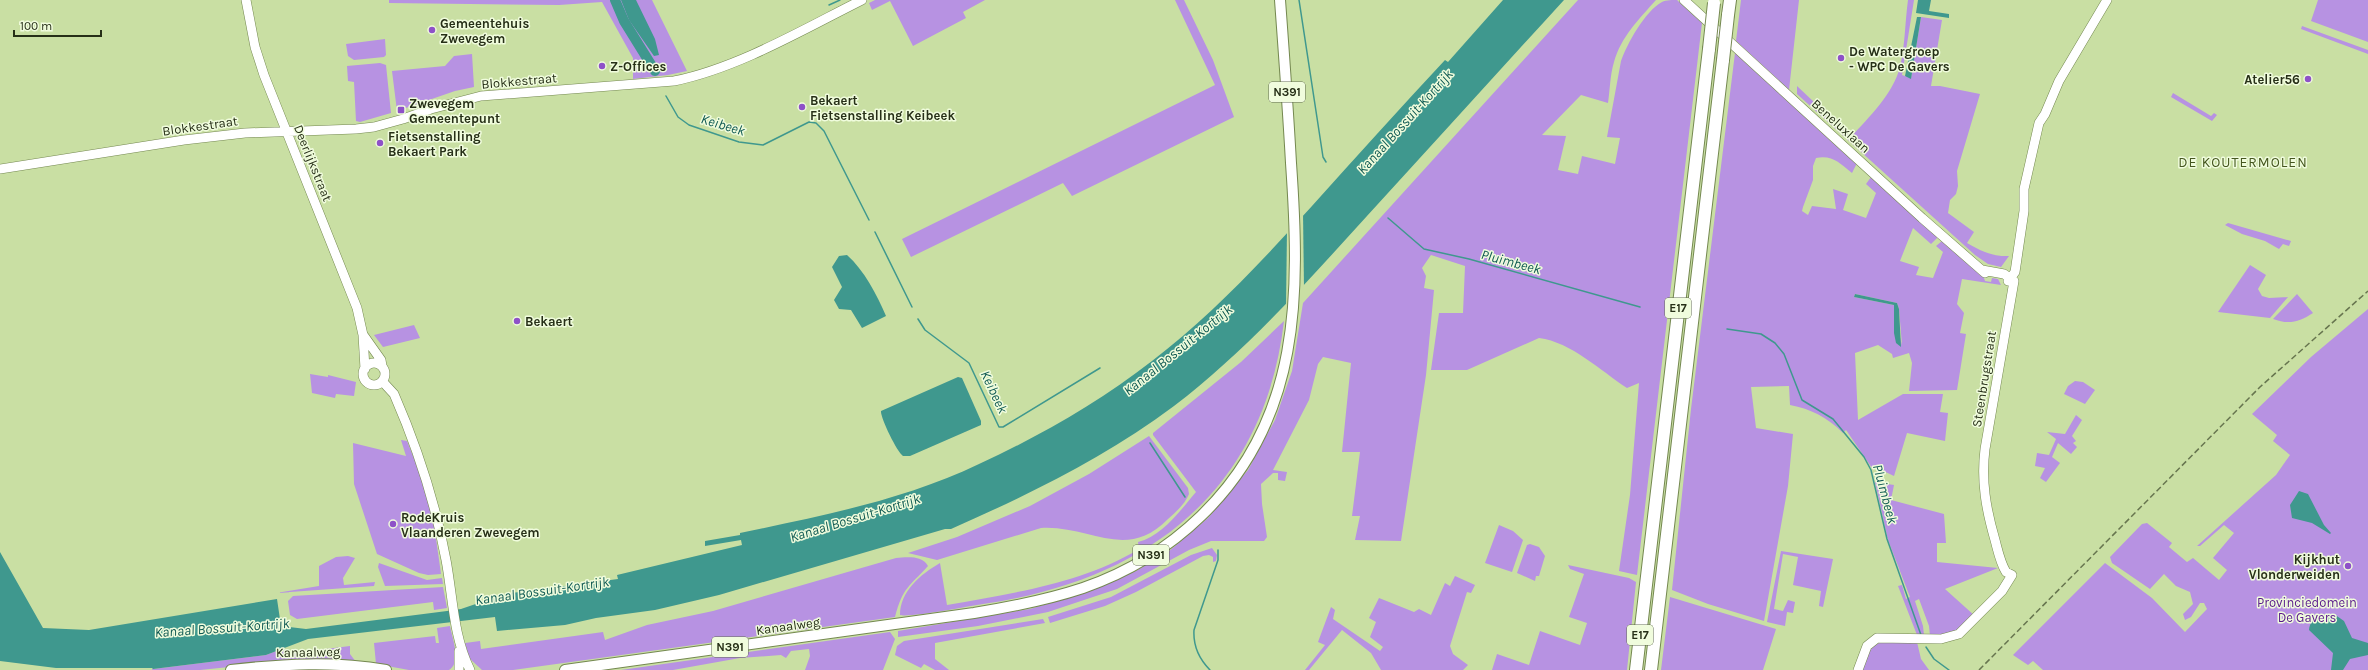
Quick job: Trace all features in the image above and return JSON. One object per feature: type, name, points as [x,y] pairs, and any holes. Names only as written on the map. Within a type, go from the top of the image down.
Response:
[{"type":"highway","name":"E17","points":[[1651,670],[1730,0]]},
{"type":"highway","name":"E17","points":[[1636,670],[1714,2]]},
{"type":"main road","name":"Kanaalweg","points":[[565,670],[987,611],[1060,595],[1125,570],[1165,545],[1194,522],[1221,496],[1254,450],[1275,404],[1291,338],[1296,287],[1293,185],[1280,0]]},
{"type":"main road","name":"Kanaalweg","points":[[231,670],[321,664],[357,665],[386,670]]},
{"type":"street","name":"Deerlijkstraat","points":[[246,0],[258,59],[353,295],[363,334],[364,376],[367,382],[373,384],[382,381],[385,375],[381,360],[363,334]]},
{"type":"street","name":"Blokkestraat","points":[[0,169],[184,140],[244,133],[374,127],[403,120],[431,109],[481,96],[674,81],[708,72],[741,59],[862,0]]},
{"type":"street","name":"Beneluxlaan","points":[[1684,0],[1922,218],[1982,270],[2001,272],[2010,280]]},
{"type":"street","name":"Steenbrugstraat","points":[[1858,670],[1867,646],[1877,638],[1941,639],[1959,634],[1967,628],[2010,580],[2012,575],[2006,572],[2003,567],[1987,512],[1983,477],[2011,293],[2014,283],[2010,280],[2015,272],[2024,211],[2024,189],[2039,123],[2045,114],[2059,81],[2107,0]]},
{"type":"street","points":[[365,369],[372,363],[382,366]]},
{"type":"street","points":[[382,381],[394,394],[426,474],[432,494],[446,560],[457,634],[459,670]]},
{"type":"street","points":[[457,634],[470,670]]},
{"type":"green space","points":[[389,0],[652,0],[687,71],[633,79],[633,58],[602,2],[559,5],[389,3]]},
{"type":"green space","points":[[875,0],[985,0],[963,12],[966,18],[913,46],[890,1],[872,10],[869,3]]},
{"type":"green space","points":[[1175,0],[1184,0],[1213,60],[1234,117],[1072,196],[1063,183],[911,257],[902,239],[1215,85]]},
{"type":"green space","points":[[1578,0],[1656,0],[1631,29],[1621,44],[1614,62],[1608,103],[1581,95],[1542,135],[1566,136],[1558,170],[1578,174],[1582,156],[1615,164],[1620,138],[1607,137],[1621,61],[1632,37],[1643,20],[1656,6],[1662,2],[1667,0],[1677,0],[1702,23],[1637,575],[1619,571],[1630,495],[1639,383],[1627,388],[1574,351],[1563,345],[1539,338],[1467,370],[1431,370],[1439,313],[1463,313],[1465,266],[1431,255],[1422,268],[1426,276],[1424,288],[1434,290],[1426,375],[1401,541],[1355,540],[1360,516],[1352,516],[1360,452],[1342,452],[1351,363],[1323,357],[1318,364],[1309,400],[1273,470],[1287,472],[1285,481],[1278,480],[1278,473],[1273,473],[1261,484],[1262,504],[1267,537],[1264,541],[1211,541],[1189,550],[1117,589],[1048,612],[978,626],[898,637],[898,631],[1030,609],[1096,589],[1136,571],[1168,552],[1208,518],[1248,470],[1275,420],[1292,371],[1303,303]]},
{"type":"green space","points":[[1741,0],[1799,0],[1789,90],[1736,41]]},
{"type":"green space","points":[[1908,0],[1914,0],[1902,75],[1911,78],[1921,17],[1942,20],[1931,86],[1940,86],[1980,94],[1957,171],[1958,186],[1956,194],[1950,200],[1948,213],[1974,232],[1967,243],[1987,253],[1998,256],[2009,256],[2001,267],[1988,264],[1975,255],[1797,94],[1797,86],[1851,137],[1880,105],[1897,77],[1903,51]]},
{"type":"green space","points":[[2318,0],[2368,0],[2368,42],[2311,21]]},
{"type":"green space","points":[[2302,26],[2368,50],[2368,54],[2301,29]]},
{"type":"green space","points":[[385,39],[386,55],[384,57],[354,60],[348,56],[346,44]]},
{"type":"green space","points":[[1735,53],[1857,163],[1852,173],[1836,161],[1822,157],[1816,158],[1813,166],[1813,180],[1802,211],[1808,215],[1812,206],[1836,209],[1833,189],[1848,194],[1843,210],[1866,218],[1876,193],[1866,184],[1871,177],[1938,237],[1931,244],[1913,228],[1900,261],[1919,267],[1916,275],[1933,278],[1943,252],[1936,246],[1942,241],[1983,275],[1985,281],[1991,282],[1992,278],[1998,279],[2001,285],[1962,279],[1957,304],[1964,313],[1960,333],[1966,334],[1957,390],[1909,391],[1912,363],[1909,353],[1893,358],[1892,354],[1878,345],[1855,353],[1858,420],[1903,394],[1943,394],[1940,412],[1948,413],[1945,441],[1907,433],[1894,476],[1875,467],[1872,468],[1846,430],[1843,433],[1831,422],[1818,414],[1790,405],[1789,386],[1751,387],[1756,428],[1793,434],[1788,486],[1764,621],[1708,604],[1672,590],[1691,409]],"holes":[[[1855,294],[1897,303],[1899,309],[1902,345],[1894,316],[1894,305],[1854,297]]]},
{"type":"green space","points":[[472,54],[474,87],[455,91],[397,111],[392,71],[445,66],[454,56]]},
{"type":"green space","points":[[380,63],[386,65],[391,113],[360,122],[356,121],[354,82],[348,81],[347,66]]},
{"type":"green space","points":[[2173,93],[2211,116],[2214,113],[2217,115],[2212,121],[2171,97]]},
{"type":"green space","points":[[2228,223],[2291,241],[2289,246],[2283,244],[2279,249],[2265,241],[2242,234],[2225,225]]},
{"type":"green space","points":[[2250,265],[2266,275],[2258,289],[2262,296],[2269,298],[2288,297],[2270,318],[2218,312]]},
{"type":"green space","points":[[2297,294],[2313,313],[2294,322],[2284,322],[2273,319]]},
{"type":"green space","name":"Provinciedomein De Gavers","points":[[2368,309],[2368,670],[2043,670],[2033,661],[2028,665],[2013,655],[2105,563],[2152,598],[2185,632],[2207,609],[2204,603],[2200,603],[2191,617],[2185,620],[2183,614],[2193,604],[2190,592],[2176,586],[2164,574],[2150,589],[2112,563],[2110,557],[2142,524],[2147,523],[2172,543],[2169,547],[2187,562],[2193,558],[2219,580],[2227,570],[2213,558],[2234,533],[2224,525],[2200,546],[2197,546],[2276,475],[2290,455],[2273,441],[2277,435],[2252,414],[2311,357]]},
{"type":"green space","points":[[1284,321],[1272,381],[1252,434],[1223,479],[1188,518],[1145,549],[1096,574],[1042,592],[940,611],[915,615],[900,615],[904,598],[913,584],[926,572],[940,563],[947,605],[1046,586],[1070,579],[1117,561],[1139,549],[1138,542],[1147,539],[1163,529],[1196,492],[1153,433],[1241,362]]},
{"type":"green space","points":[[414,325],[420,338],[383,347],[374,335]]},
{"type":"green space","points":[[310,374],[328,377],[328,375],[356,382],[354,396],[336,394],[335,398],[312,393]]},
{"type":"green space","points":[[2075,381],[2083,382],[2095,390],[2085,404],[2064,394],[2068,386]]},
{"type":"green space","points":[[2076,415],[2082,420],[2072,436],[2076,441],[2073,443],[2077,447],[2071,454],[2058,443],[2052,457],[2060,463],[2046,482],[2040,478],[2045,468],[2035,466],[2037,453],[2049,455],[2056,439],[2047,432],[2065,434]]},
{"type":"green space","points":[[1149,436],[1188,488],[1189,494],[1177,511],[1152,532],[1137,538],[1122,540],[1076,531],[1041,528],[937,560],[908,553],[957,537],[1030,506],[1089,474]]},
{"type":"green space","points":[[401,440],[407,441],[424,483],[433,517],[441,574],[428,575],[419,573],[377,554],[354,484],[353,443],[406,456]]},
{"type":"green space","points":[[1875,482],[1894,485],[1891,500],[1944,514],[1946,543],[1937,543],[1937,562],[1998,568],[1945,589],[1975,616],[1956,632],[1930,636],[1929,626],[1919,599],[1915,601],[1923,626],[1924,635],[1917,635],[1898,586],[1902,585],[1906,599],[1910,597],[1888,540]]},
{"type":"green space","points":[[1499,525],[1513,531],[1523,540],[1512,572],[1485,563]]},
{"type":"green space","points":[[1530,544],[1539,547],[1545,556],[1539,576],[1536,576],[1535,581],[1517,573],[1527,545]]},
{"type":"green space","points":[[1212,548],[1217,555],[1216,561],[1213,562],[1213,557],[1209,555],[1203,556],[1136,592],[1105,606],[1050,623],[1048,617],[1111,597],[1191,555]]},
{"type":"green space","points":[[1781,551],[1833,559],[1823,607],[1819,606],[1821,591],[1793,585],[1798,557],[1783,554],[1774,609],[1783,611],[1788,600],[1795,602],[1793,613],[1787,612],[1785,626],[1767,622]]},
{"type":"green space","points":[[348,556],[355,558],[343,578],[344,585],[375,582],[374,586],[276,593],[319,586],[319,566],[336,557]]},
{"type":"green space","points":[[896,558],[918,558],[926,562],[928,566],[907,588],[901,599],[895,617],[513,670],[482,670],[469,658],[465,643],[480,641],[481,649],[603,632],[605,640],[647,625],[713,611]]},
{"type":"green space","points":[[379,563],[427,580],[442,578],[443,584],[385,586],[378,567]]},
{"type":"green space","points":[[1568,565],[1629,578],[1636,582],[1627,670],[1492,670],[1497,654],[1529,665],[1540,631],[1580,645],[1587,623],[1569,617],[1584,574],[1570,569]]},
{"type":"green space","points":[[1455,576],[1475,585],[1471,593],[1467,592],[1450,646],[1453,654],[1468,665],[1463,670],[1381,670],[1371,653],[1342,630],[1309,670],[1305,670],[1325,645],[1318,642],[1331,607],[1335,610],[1333,619],[1380,651],[1383,647],[1370,637],[1376,622],[1369,618],[1379,598],[1414,612],[1419,609],[1431,615],[1445,583],[1450,586]]},
{"type":"green space","points":[[443,587],[447,608],[434,610],[433,602],[297,619],[290,615],[288,601],[293,596]]},
{"type":"green space","points":[[1670,597],[1776,629],[1763,670],[1661,670]]},
{"type":"green space","points":[[1043,619],[1045,623],[935,643],[935,659],[949,670],[935,670],[924,664],[921,668],[895,655],[897,646],[904,641]]},
{"type":"green space","points":[[450,626],[456,656],[453,666],[449,670],[409,670],[376,664],[374,643],[435,636],[436,643],[439,643],[437,628]]},
{"type":"green space","points":[[890,632],[895,639],[883,670],[805,670],[810,656],[809,649],[791,651],[786,658],[781,655],[740,658],[673,670],[621,670]]},
{"type":"green space","points":[[1885,641],[1917,642],[1921,659],[1929,670],[1861,670],[1872,648],[1875,645]]},
{"type":"green space","points":[[350,646],[350,654],[356,662],[298,660],[200,670],[152,670],[153,668],[266,655],[284,648],[286,654]]},
{"type":"water","points":[[621,0],[636,0],[655,39],[659,55],[654,56],[629,20]]},
{"type":"water","name":"Kanaal Bossuit-Kortrijk","points":[[1503,0],[1564,0],[1275,316],[1226,363],[1174,406],[1148,425],[1094,459],[1038,488],[951,529],[945,529],[719,595],[655,610],[596,618],[565,625],[497,631],[495,617],[308,639],[266,655],[153,669],[56,668],[0,661],[0,552],[43,628],[89,630],[277,599],[281,626],[306,629],[461,609],[505,594],[618,579],[617,575],[742,545],[741,540],[705,546],[705,541],[740,535],[740,533],[862,506],[951,477],[1047,430],[1090,404],[1132,376],[1195,326],[1274,247],[1428,78],[1445,60],[1448,62]]},
{"type":"water","points":[[1918,0],[1931,0],[1929,11],[1949,14],[1949,18],[1916,13]]},
{"type":"water","points":[[1917,17],[1921,17],[1911,79],[1905,76]]},
{"type":"water","points":[[847,255],[870,283],[886,316],[862,328],[851,310],[839,309],[834,300],[842,287],[832,267],[839,256]]},
{"type":"water","points":[[1855,294],[1897,303],[1899,309],[1901,347],[1896,343],[1894,333],[1894,305],[1854,297]]},
{"type":"water","points":[[958,377],[962,378],[981,421],[981,425],[910,456],[903,456],[889,434],[881,411]]},
{"type":"water","points":[[2299,491],[2308,494],[2324,525],[2331,533],[2330,534],[2312,523],[2292,518],[2290,505]]},
{"type":"water","points":[[2334,614],[2344,621],[2352,638],[2368,643],[2368,655],[2350,659],[2343,670],[2331,670],[2333,653],[2309,630],[2314,620]]},
{"type":"pier","points":[[1303,213],[1304,288],[1286,307],[1287,230]]},
{"type":"waterway","points":[[615,0],[624,21],[655,71]]},
{"type":"waterway","points":[[829,5],[840,0]]},
{"type":"waterway","name":"Pluimbeek","points":[[1299,0],[1323,157],[1326,162]]},
{"type":"waterway","name":"Keibeek","points":[[666,96],[678,117],[689,125],[739,142],[763,145],[809,122],[816,123],[824,131],[869,220]]},
{"type":"waterway","name":"Pluimbeek","points":[[1388,218],[1424,249],[1469,259],[1640,307]]},
{"type":"waterway","name":"Keibeek","points":[[875,232],[912,307]]},
{"type":"waterway","name":"Keibeek","points":[[918,319],[925,330],[969,363],[999,427],[1003,427],[1100,368]]},
{"type":"waterway","name":"Pluimbeek","points":[[1727,329],[1761,334],[1775,343],[1784,354],[1802,400],[1833,419],[1864,457],[1871,470],[1887,539],[1921,635]]},
{"type":"waterway","name":"Keibeek","points":[[1150,443],[1185,497]]},
{"type":"waterway","name":"Keibeek","points":[[1210,670],[1202,661],[1197,652],[1194,641],[1194,630],[1218,560],[1218,550]]},
{"type":"waterway","name":"Pluimbeek","points":[[1926,647],[1934,659],[1949,670]]},
{"type":"railway","points":[[1979,670],[2260,387],[2368,291]]},
{"type":"place","name":"Gemeentehuis Zwevegem","points":[[432,30]]},
{"type":"place","name":"De Watergroep - WPC De Gavers","points":[[1841,58]]},
{"type":"place","name":"Z-Offices","points":[[602,66]]},
{"type":"place","name":"Atelier56","points":[[2308,79]]},
{"type":"place","name":"Bekaert Fietsenstalling Keibeek","points":[[802,107]]},
{"type":"place","name":"Zwevegem Gemeentepunt","points":[[401,110]]},
{"type":"place","name":"Fietsenstalling Bekaert Park","points":[[380,143]]},
{"type":"place","name":"Bekaert","points":[[517,321]]},
{"type":"place","name":"RodeKruis Vlaanderen Zwevegem","points":[[393,524]]},
{"type":"place","name":"Kijkhut Vlonderweiden","points":[[2348,566]]},
{"type":"district","name":"DE KOUTERMOLEN","points":[[2243,162]]}]
